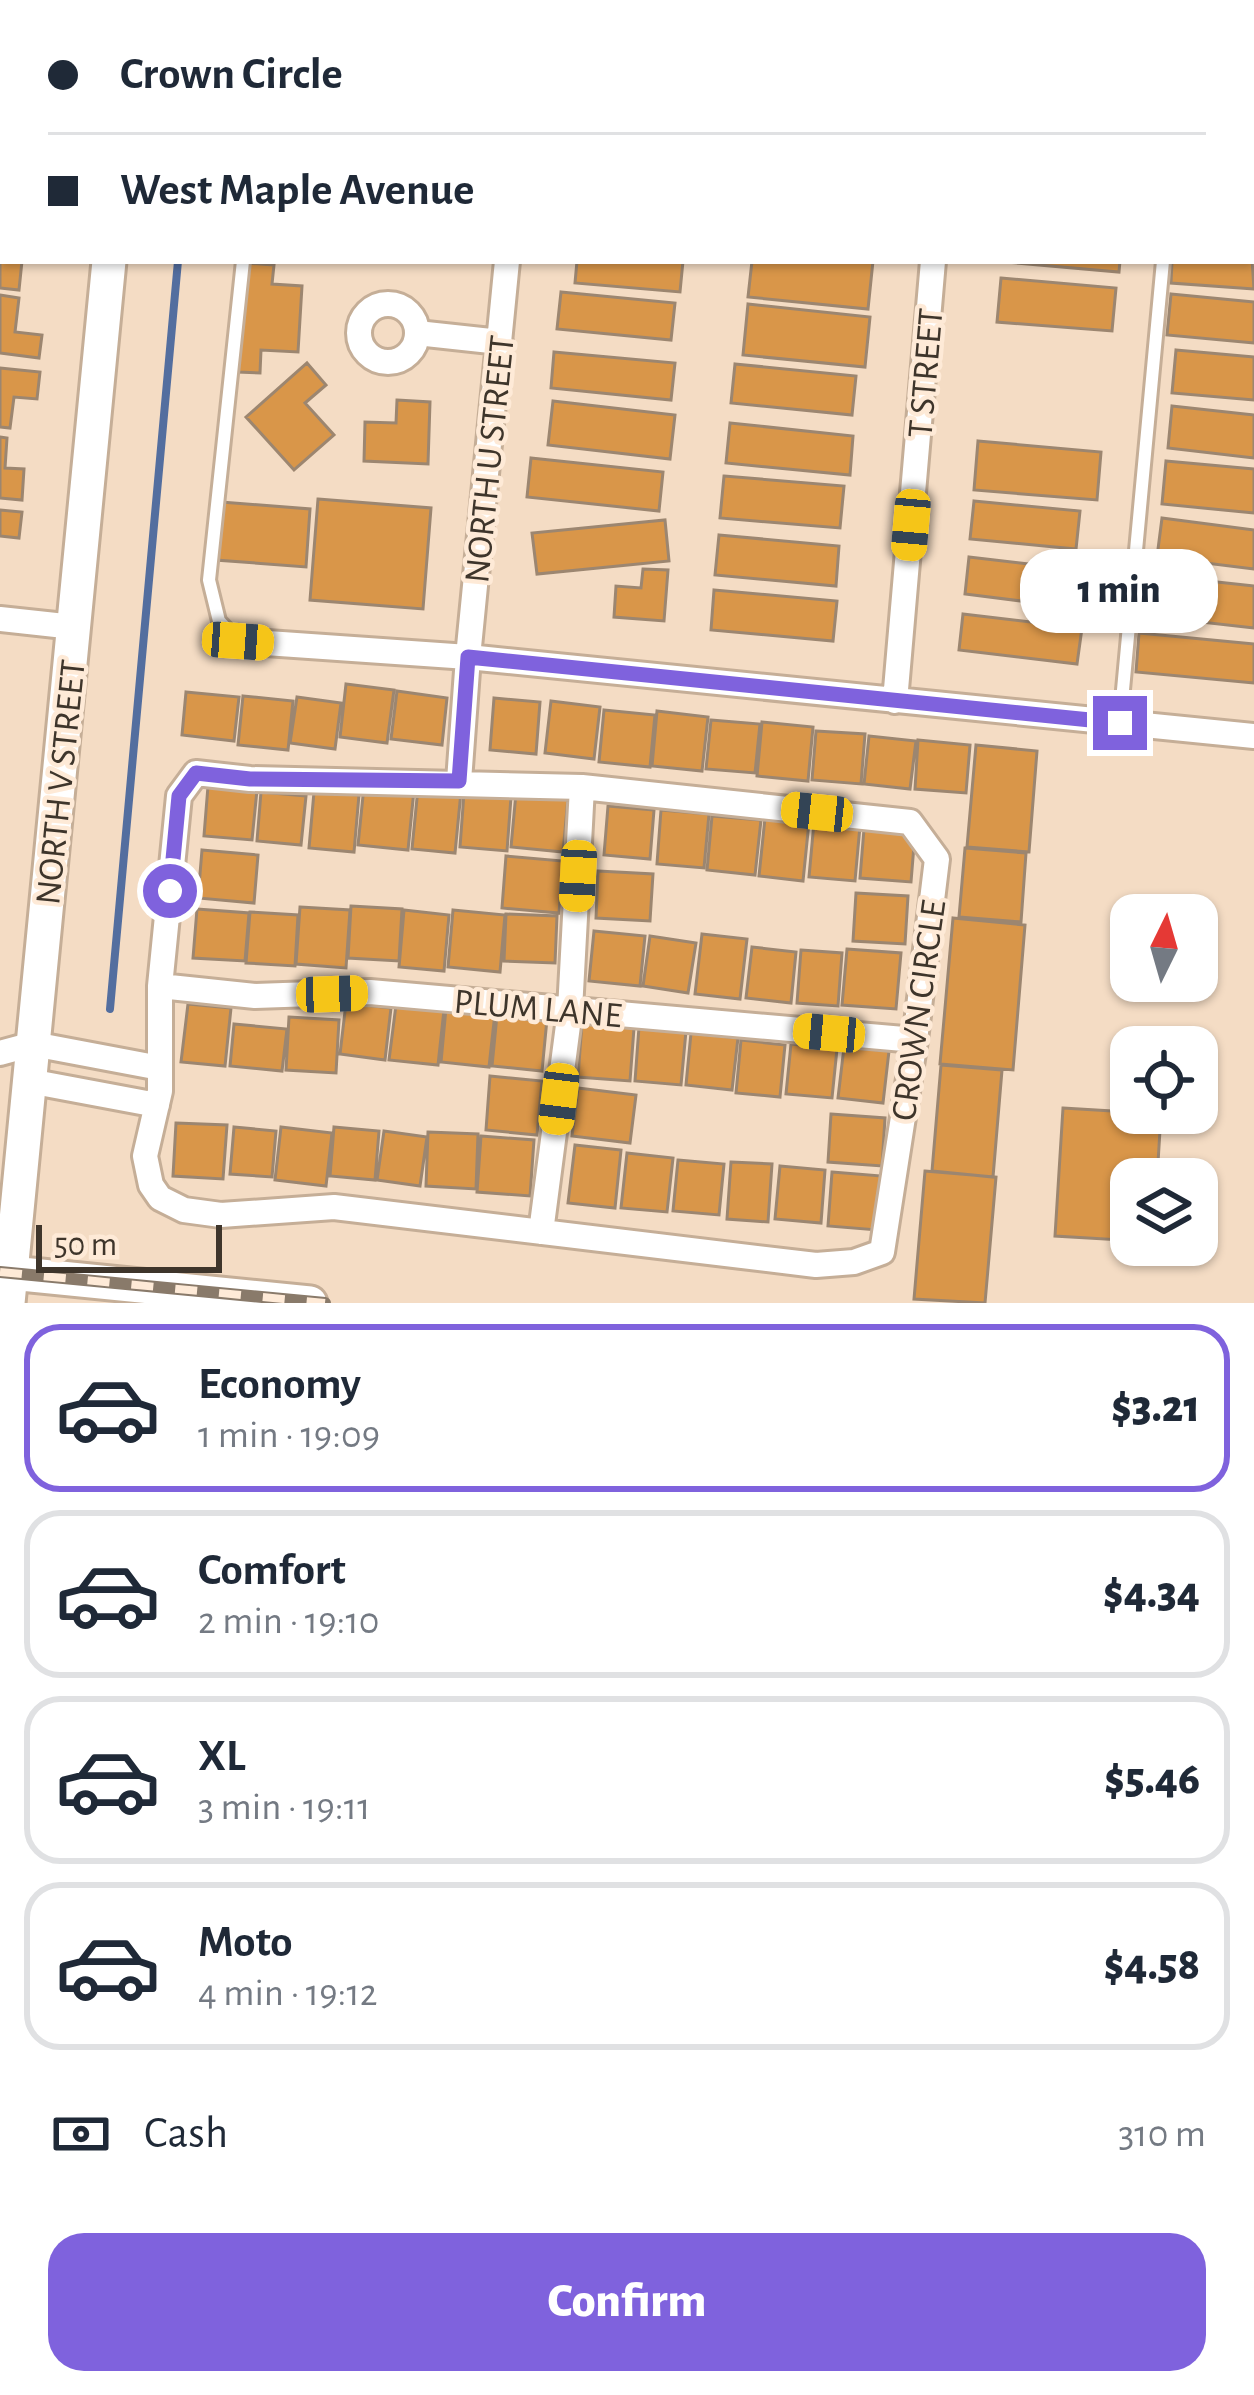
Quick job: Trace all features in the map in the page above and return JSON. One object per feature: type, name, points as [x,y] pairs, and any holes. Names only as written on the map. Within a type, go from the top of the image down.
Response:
[{"type":"street","name":"NORTH V STREET","points":[[9,1288],[109,264]]},
{"type":"street","name":"NORTH U STREET","points":[[459,781],[507,264]]},
{"type":"street","name":"T STREET","points":[[896,700],[933,264]]},
{"type":"street","points":[[418,333],[500,343]]},
{"type":"street","points":[[0,620],[74,627]]},
{"type":"street","points":[[238,641],[468,657],[1254,736]]},
{"type":"street","name":"CROWN CIRCLE","points":[[196,773],[250,779],[459,781],[582,787],[910,822],[937,859],[915,1040],[881,1252],[854,1262],[816,1265],[334,1207],[221,1214],[184,1210],[160,1198],[151,1185],[146,1156],[157,1105],[160,986],[179,796],[196,773]]},
{"type":"street","points":[[541,1232],[570,1010],[582,787]]},
{"type":"street","name":"PLUM LANE","points":[[160,986],[255,996],[370,992],[915,1040]]},
{"type":"street","points":[[0,1053],[33,1044],[160,1068]]},
{"type":"street","points":[[29,1082],[157,1105]]},
{"type":"street","points":[[9,1288],[310,1303]]},
{"type":"lane","points":[[238,641],[219,621],[209,580],[243,264]]},
{"type":"lane","points":[[1120,723],[1163,264]]},
{"type":"building","points":[[0,264],[22,264],[19,290],[0,288]]},
{"type":"building","points":[[245,264],[274,265],[272,284],[302,286],[298,352],[261,350],[260,373],[238,372]]},
{"type":"building","points":[[577,264],[683,264],[680,292],[575,283]]},
{"type":"building","points":[[752,264],[873,264],[868,309],[748,297]]},
{"type":"building","points":[[1028,264],[1120,264],[1119,272]]},
{"type":"building","points":[[1172,264],[1252,264],[1254,289],[1171,283]]},
{"type":"building","points":[[1001,278],[1116,288],[1112,331],[997,322]]},
{"type":"building","points":[[561,292],[675,303],[671,340],[557,329]]},
{"type":"building","points":[[1171,294],[1254,302],[1254,343],[1167,335]]},
{"type":"building","points":[[0,295],[19,298],[15,332],[42,335],[39,358],[0,353]]},
{"type":"building","points":[[748,304],[870,317],[865,367],[743,355]]},
{"type":"building","points":[[1176,350],[1254,357],[1254,400],[1172,393]]},
{"type":"building","points":[[554,352],[675,363],[671,400],[551,388]]},
{"type":"building","points":[[307,363],[326,385],[305,403],[334,435],[294,470],[246,417]]},
{"type":"building","points":[[735,364],[856,376],[852,415],[731,403]]},
{"type":"building","points":[[0,368],[40,372],[37,399],[14,397],[10,428],[0,427]]},
{"type":"building","points":[[397,400],[430,402],[428,464],[364,461],[365,422],[396,423]]},
{"type":"building","points":[[553,401],[675,415],[670,459],[548,445]]},
{"type":"building","points":[[1172,406],[1254,415],[1254,458],[1168,448]]},
{"type":"building","points":[[730,423],[853,436],[850,475],[726,463]]},
{"type":"building","points":[[0,437],[7,438],[5,468],[24,469],[22,500],[0,498]]},
{"type":"building","points":[[978,441],[1101,452],[1097,500],[974,490]]},
{"type":"building","points":[[531,458],[663,472],[659,511],[527,497]]},
{"type":"building","points":[[1166,461],[1254,469],[1254,513],[1162,504]]},
{"type":"building","points":[[724,476],[844,486],[840,528],[720,518]]},
{"type":"building","points":[[318,499],[431,508],[423,609],[310,600]]},
{"type":"building","points":[[974,501],[1080,511],[1076,549],[970,539]]},
{"type":"building","points":[[221,502],[310,509],[306,567],[216,560]]},
{"type":"building","points":[[0,510],[22,512],[19,538],[0,536]]},
{"type":"building","points":[[1162,518],[1254,530],[1254,569],[1157,557]]},
{"type":"building","points":[[665,520],[669,561],[537,574],[532,533]]},
{"type":"building","points":[[719,535],[839,546],[836,586],[715,575]]},
{"type":"building","points":[[969,557],[1089,571],[1085,609],[965,594]]},
{"type":"building","points":[[643,569],[668,570],[664,621],[614,617],[616,586],[641,588]]},
{"type":"building","points":[[1144,574],[1254,586],[1254,628],[1139,615]]},
{"type":"building","points":[[714,590],[837,601],[833,641],[711,630]]},
{"type":"building","points":[[963,614],[1082,628],[1077,664],[959,650]]},
{"type":"building","points":[[1139,633],[1254,644],[1254,683],[1136,672]]},
{"type":"building","points":[[346,684],[394,690],[387,743],[340,737]]},
{"type":"building","points":[[397,691],[447,698],[442,745],[391,739]]},
{"type":"building","points":[[186,692],[239,697],[234,741],[182,735]]},
{"type":"building","points":[[243,696],[293,701],[288,750],[238,745]]},
{"type":"building","points":[[297,697],[341,703],[335,749],[290,743]]},
{"type":"building","points":[[494,698],[540,702],[536,754],[490,750]]},
{"type":"building","points":[[551,701],[600,707],[594,759],[545,753]]},
{"type":"building","points":[[604,710],[655,715],[650,767],[599,762]]},
{"type":"building","points":[[657,711],[708,717],[702,771],[652,766]]},
{"type":"building","points":[[711,720],[760,724],[755,773],[706,769]]},
{"type":"building","points":[[762,722],[813,727],[808,781],[757,776]]},
{"type":"building","points":[[816,731],[865,734],[861,784],[812,780]]},
{"type":"building","points":[[869,736],[916,741],[910,789],[864,784]]},
{"type":"building","points":[[918,740],[970,745],[966,793],[915,789]]},
{"type":"building","points":[[976,745],[1037,751],[1029,852],[967,847]]},
{"type":"building","points":[[208,786],[257,790],[252,840],[204,836]]},
{"type":"building","points":[[364,786],[414,790],[408,850],[358,845]]},
{"type":"building","points":[[418,788],[461,792],[455,853],[412,849]]},
{"type":"building","points":[[261,792],[306,796],[301,845],[257,841]]},
{"type":"building","points":[[314,792],[359,795],[354,852],[309,848]]},
{"type":"building","points":[[464,793],[511,797],[507,851],[460,847]]},
{"type":"building","points":[[516,793],[568,798],[563,852],[511,847]]},
{"type":"building","points":[[608,806],[654,810],[650,859],[604,855]]},
{"type":"building","points":[[661,810],[709,814],[704,868],[657,864]]},
{"type":"building","points":[[712,816],[761,820],[755,875],[707,870]]},
{"type":"building","points":[[765,818],[809,822],[803,881],[759,876]]},
{"type":"building","points":[[814,822],[860,826],[855,881],[809,877]]},
{"type":"building","points":[[864,829],[915,833],[911,882],[860,878]]},
{"type":"building","points":[[965,848],[1026,853],[1021,922],[959,917]]},
{"type":"building","points":[[202,850],[258,855],[254,903],[198,898]]},
{"type":"building","points":[[506,856],[563,861],[559,913],[502,908]]},
{"type":"building","points":[[598,871],[653,874],[650,921],[596,918]]},
{"type":"building","points":[[856,893],[908,896],[905,944],[853,941]]},
{"type":"building","points":[[351,906],[402,909],[399,961],[348,958]]},
{"type":"building","points":[[300,907],[350,910],[346,968],[296,964]]},
{"type":"building","points":[[197,909],[249,913],[245,961],[193,958]]},
{"type":"building","points":[[404,910],[449,915],[444,971],[399,967]]},
{"type":"building","points":[[453,910],[505,915],[500,972],[448,967]]},
{"type":"building","points":[[250,912],[298,915],[295,966],[246,963]]},
{"type":"building","points":[[506,914],[557,916],[555,963],[504,961]]},
{"type":"building","points":[[953,918],[1025,925],[1013,1070],[940,1064]]},
{"type":"building","points":[[594,931],[645,936],[640,986],[589,981]]},
{"type":"building","points":[[702,934],[747,939],[740,999],[695,994]]},
{"type":"building","points":[[650,936],[696,943],[688,993],[643,986]]},
{"type":"building","points":[[752,947],[796,952],[791,1003],[746,998]]},
{"type":"building","points":[[847,949],[901,953],[896,1009],[842,1005]]},
{"type":"building","points":[[801,950],[842,953],[838,1006],[797,1003]]},
{"type":"building","points":[[346,1003],[391,1008],[385,1060],[340,1054]]},
{"type":"building","points":[[188,1004],[231,1008],[225,1066],[181,1062]]},
{"type":"building","points":[[396,1005],[444,1010],[438,1065],[389,1060]]},
{"type":"building","points":[[446,1008],[495,1013],[489,1067],[441,1062]]},
{"type":"building","points":[[497,1015],[547,1019],[542,1071],[492,1066]]},
{"type":"building","points":[[289,1017],[339,1020],[336,1073],[286,1070]]},
{"type":"building","points":[[582,1023],[634,1028],[630,1081],[578,1077]]},
{"type":"building","points":[[234,1024],[287,1029],[282,1071],[230,1066]]},
{"type":"building","points":[[639,1027],[686,1031],[681,1085],[635,1081]]},
{"type":"building","points":[[691,1033],[738,1038],[732,1090],[686,1085]]},
{"type":"building","points":[[741,1040],[785,1045],[780,1097],[736,1093]]},
{"type":"building","points":[[791,1044],[837,1049],[832,1098],[786,1094]]},
{"type":"building","points":[[844,1047],[889,1051],[883,1103],[838,1098]]},
{"type":"building","points":[[941,1065],[1002,1070],[993,1177],[932,1171]]},
{"type":"building","points":[[490,1076],[542,1081],[537,1135],[486,1130]]},
{"type":"building","points":[[578,1088],[636,1095],[630,1143],[572,1136]]},
{"type":"building","points":[[1063,1108],[1110,1111],[1110,1134],[1160,1134],[1158,1158],[1110,1158],[1110,1239],[1055,1236]]},
{"type":"building","points":[[831,1114],[885,1118],[882,1166],[828,1162]]},
{"type":"building","points":[[176,1123],[227,1125],[223,1179],[173,1176]]},
{"type":"building","points":[[234,1127],[276,1131],[272,1177],[230,1174]]},
{"type":"building","points":[[281,1127],[332,1133],[326,1186],[275,1180]]},
{"type":"building","points":[[334,1127],[379,1131],[375,1180],[330,1176]]},
{"type":"building","points":[[384,1131],[427,1137],[420,1186],[377,1180]]},
{"type":"building","points":[[428,1132],[478,1134],[476,1189],[426,1186]]},
{"type":"building","points":[[481,1136],[534,1140],[530,1196],[477,1192]]},
{"type":"building","points":[[575,1145],[621,1150],[615,1208],[568,1203]]},
{"type":"building","points":[[627,1153],[673,1158],[667,1212],[621,1208]]},
{"type":"building","points":[[678,1160],[724,1164],[719,1215],[673,1211]]},
{"type":"building","points":[[731,1162],[772,1164],[768,1222],[727,1219]]},
{"type":"building","points":[[780,1166],[825,1170],[821,1223],[775,1219]]},
{"type":"building","points":[[925,1171],[996,1177],[985,1303],[914,1299]]},
{"type":"building","points":[[832,1172],[882,1176],[877,1230],[828,1226]]},
{"type":"waterway","points":[[110,1009],[178,264]]},
{"type":"railway","points":[[0,1272],[325,1303]]},
{"type":"route","points":[[170,891],[179,796],[196,773],[250,779],[459,781],[468,657],[1120,723]]}]
